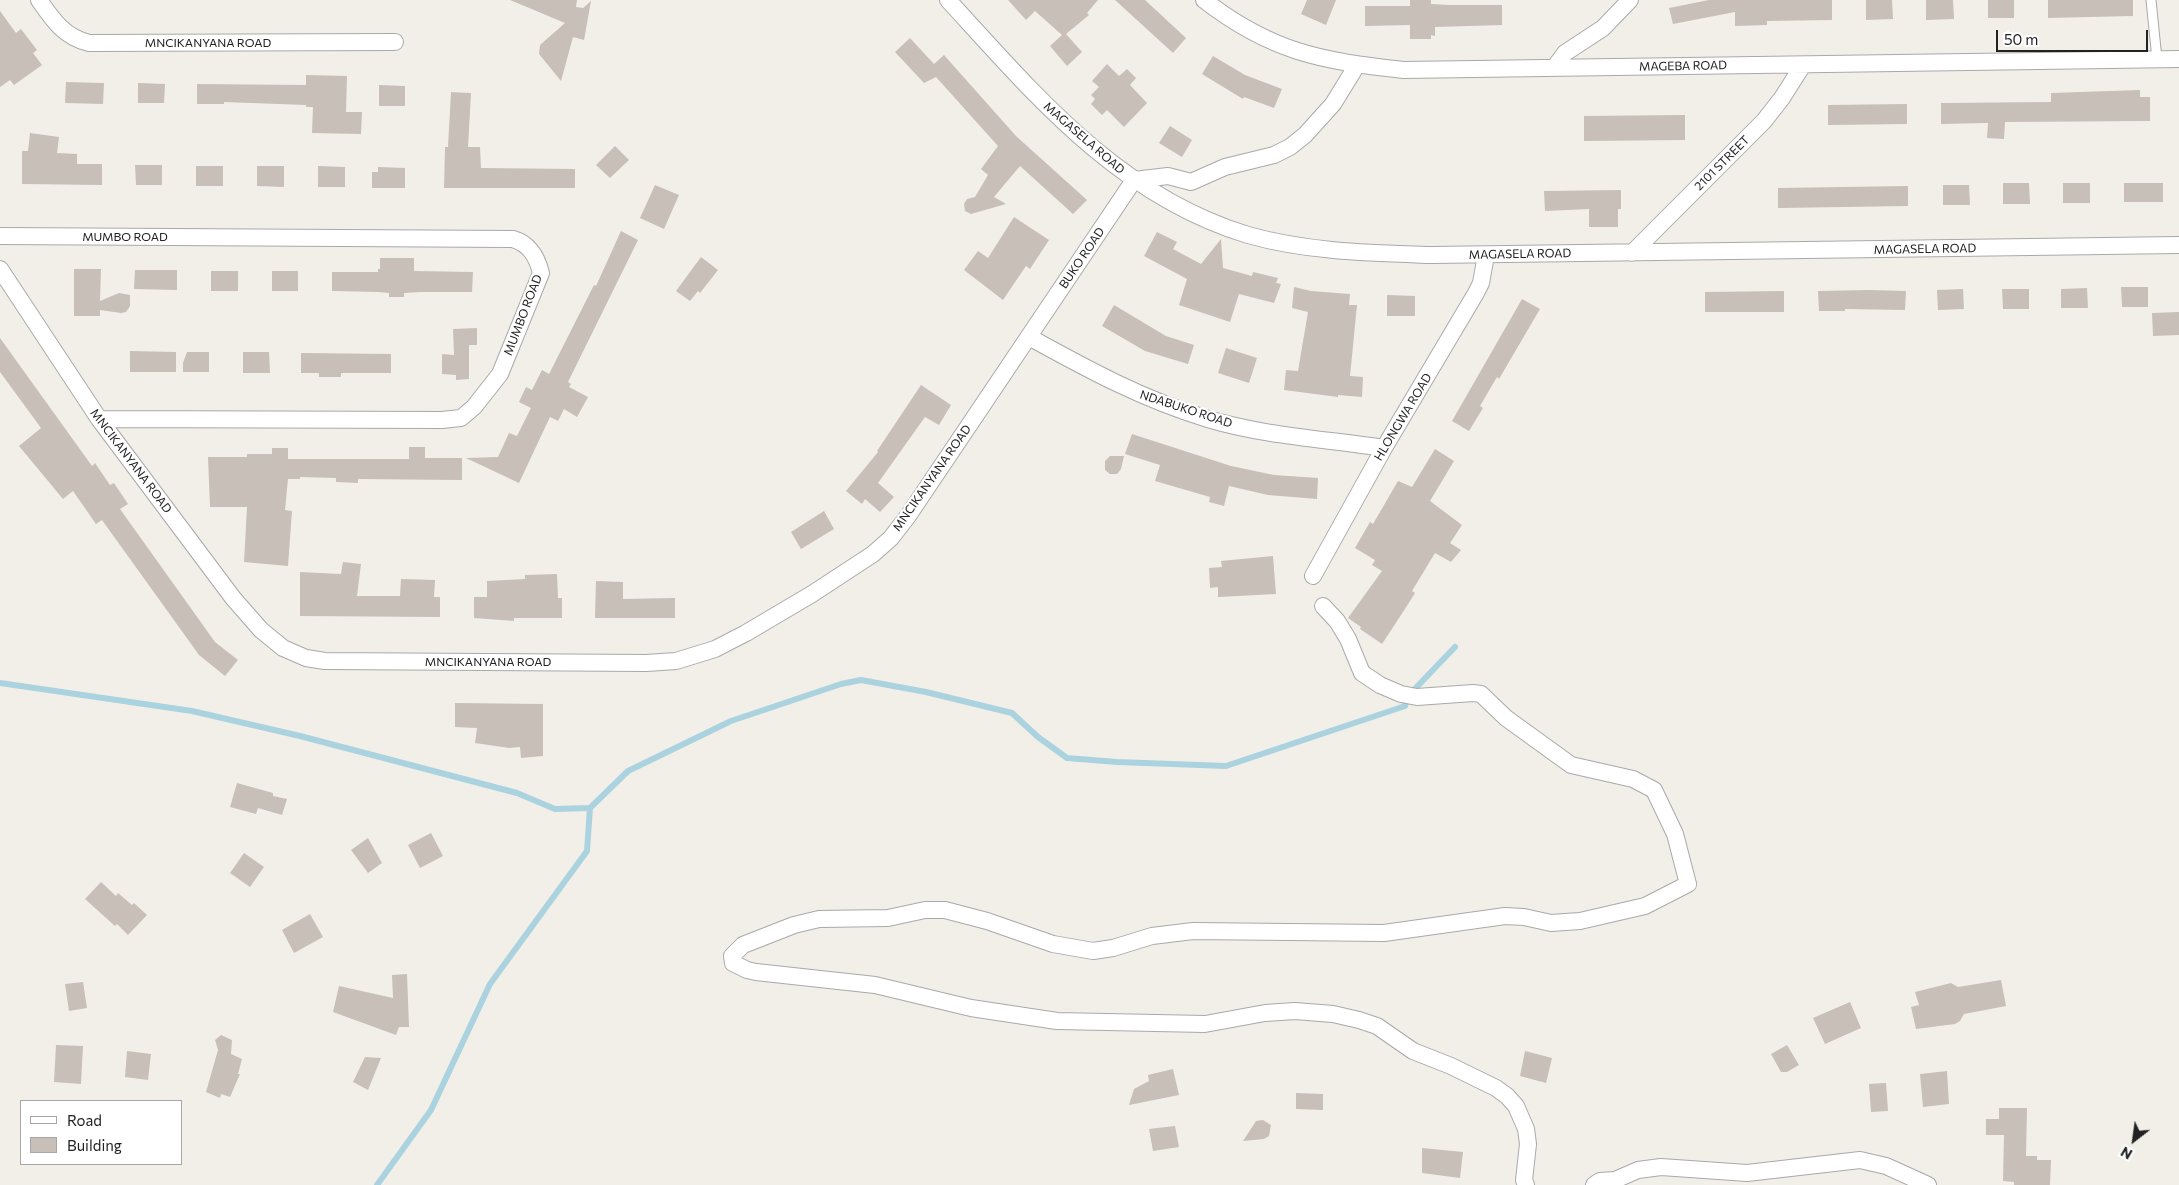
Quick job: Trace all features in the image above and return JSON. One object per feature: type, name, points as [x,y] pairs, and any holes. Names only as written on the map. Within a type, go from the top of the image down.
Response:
[{"type":"street","name":"MNCIKANYANA ROAD","points":[[39,0],[54,22],[67,34],[77,40],[89,43],[395,42]]},
{"type":"street","name":"MAGASELA ROAD","points":[[948,0],[1038,98],[1078,136],[1134,180],[1180,207],[1223,226],[1258,237],[1318,248],[1432,256],[2179,245]]},
{"type":"street","name":"MAGEBA ROAD","points":[[1204,0],[1257,36],[1297,52],[1357,65],[1404,70],[2179,59]]},
{"type":"street","points":[[1554,68],[1565,53],[1603,28],[1630,0]]},
{"type":"street","points":[[1134,180],[1168,176],[1192,182],[1225,167],[1274,155],[1290,147],[1305,135],[1333,104],[1357,65]]},
{"type":"street","name":"2101 STREET","points":[[1632,253],[1764,121],[1804,65]]},
{"type":"street","name":"BUKO ROAD","points":[[1029,336],[1134,180]]},
{"type":"street","name":"MUMBO ROAD","points":[[0,236],[513,239],[521,241],[537,257],[541,273],[500,374],[474,407],[461,418],[442,420],[99,419]]},
{"type":"street","name":"HLONGWA ROAD","points":[[1314,576],[1384,448],[1476,294],[1481,283],[1486,255]]},
{"type":"street","name":"MNCIKANYANA ROAD","points":[[0,270],[99,419],[233,598],[261,630],[283,648],[306,658],[325,661],[646,663],[676,661],[715,649],[812,594],[873,554],[891,538],[908,516],[1029,336]]},
{"type":"street","name":"NDABUKO ROAD","points":[[1029,336],[1099,376],[1130,391],[1209,419],[1262,432],[1384,448]]},
{"type":"street","points":[[1323,606],[1337,621],[1348,638],[1362,673],[1380,685],[1406,695],[1432,697],[1481,694],[1506,718],[1571,765],[1633,779],[1654,790],[1675,834],[1688,884],[1645,906],[1580,921],[1551,923],[1524,917],[1505,916],[1384,933],[1193,932],[1152,936],[1113,948],[1093,951],[1053,944],[987,921],[945,910],[924,910],[888,918],[819,919],[794,925],[743,945],[732,956],[733,963],[756,972],[875,985],[971,1008],[1057,1021],[1206,1024],[1265,1013],[1308,1011],[1333,1014],[1364,1022],[1384,1030],[1413,1051],[1451,1066],[1496,1088],[1512,1101],[1526,1129],[1528,1144],[1524,1180],[1526,1185]]},
{"type":"street","points":[[1594,1185],[1600,1181],[1615,1180],[1638,1170],[1661,1167],[1747,1173],[1860,1160],[1886,1166],[1928,1185]]},
{"type":"lane","points":[[2151,0],[2157,59]]},
{"type":"building","points":[[510,0],[577,0],[576,7],[583,8],[591,1],[584,40],[573,37],[561,81],[539,54],[540,45],[565,23]]},
{"type":"building","points":[[1008,0],[1098,0],[1087,13],[1089,15],[1066,34],[1082,52],[1067,66],[1050,46],[1062,35],[1035,11],[1026,20]]},
{"type":"building","points":[[1115,0],[1145,0],[1186,38],[1173,53]]},
{"type":"building","points":[[1307,0],[1336,0],[1326,25],[1301,14]]},
{"type":"building","points":[[1410,0],[1431,0],[1431,4],[1502,5],[1502,25],[1435,27],[1435,36],[1431,35],[1431,39],[1410,39],[1410,25],[1365,26],[1365,6],[1410,6]]},
{"type":"building","points":[[1709,0],[1832,0],[1832,20],[1767,21],[1767,25],[1735,26],[1735,12],[1673,24],[1669,8]]},
{"type":"building","points":[[1866,0],[1892,0],[1893,19],[1866,20]]},
{"type":"building","points":[[1926,0],[1953,0],[1954,19],[1926,20]]},
{"type":"building","points":[[1988,0],[2014,0],[2014,18],[1988,18]]},
{"type":"building","points":[[2048,0],[2133,0],[2133,16],[2048,18]]},
{"type":"building","points":[[0,11],[16,33],[21,29],[37,50],[33,53],[42,65],[14,85],[10,80],[0,87]]},
{"type":"building","points":[[910,38],[934,64],[944,55],[1016,136],[1087,200],[1073,214],[1020,166],[994,197],[1006,204],[971,214],[965,211],[964,204],[967,199],[975,197],[988,175],[981,169],[998,146],[936,77],[924,83],[895,52]]},
{"type":"building","points":[[1213,56],[1245,75],[1282,89],[1274,108],[1244,97],[1243,99],[1202,74]]},
{"type":"building","points":[[1107,64],[1119,76],[1127,69],[1136,78],[1130,85],[1147,103],[1124,127],[1107,110],[1102,115],[1091,104],[1095,99],[1091,95],[1099,87],[1092,81]]},
{"type":"building","points":[[306,75],[347,76],[346,112],[362,112],[361,134],[312,133],[313,107],[306,107],[306,105],[224,102],[224,104],[197,104],[197,84],[306,85]]},
{"type":"building","points":[[66,82],[104,83],[103,104],[65,103]]},
{"type":"building","points":[[138,83],[165,84],[164,103],[138,103]]},
{"type":"building","points":[[379,85],[405,86],[405,106],[379,106]]},
{"type":"building","points":[[2140,90],[2140,97],[2150,97],[2150,121],[2005,122],[2004,139],[1987,138],[1988,123],[1941,124],[1941,103],[2051,102],[2051,93]]},
{"type":"building","points":[[451,92],[471,93],[468,147],[480,147],[481,168],[575,169],[575,188],[444,188],[445,147],[448,147]]},
{"type":"building","points":[[1907,104],[1907,124],[1828,125],[1828,105]]},
{"type":"building","points":[[1685,115],[1685,140],[1584,141],[1584,116]]},
{"type":"building","points":[[1170,126],[1192,140],[1182,157],[1159,143]]},
{"type":"building","points":[[30,133],[59,137],[57,153],[77,154],[77,164],[102,164],[102,185],[22,184],[22,151],[28,151]]},
{"type":"building","points":[[615,146],[629,160],[610,178],[596,165]]},
{"type":"building","points":[[135,165],[162,165],[162,185],[136,185]]},
{"type":"building","points":[[196,166],[223,166],[223,186],[196,186]]},
{"type":"building","points":[[257,166],[284,166],[284,187],[257,186]]},
{"type":"building","points":[[318,166],[345,167],[345,187],[318,187]]},
{"type":"building","points":[[378,167],[405,168],[405,188],[372,188],[372,172],[378,172]]},
{"type":"building","points":[[2003,183],[2029,183],[2030,204],[2003,204]]},
{"type":"building","points":[[2063,183],[2090,183],[2090,203],[2063,203]]},
{"type":"building","points":[[2124,183],[2163,183],[2163,202],[2124,202]]},
{"type":"building","points":[[655,185],[679,195],[664,229],[640,218]]},
{"type":"building","points":[[1943,185],[1969,185],[1970,205],[1943,205]]},
{"type":"building","points":[[1908,186],[1908,206],[1778,208],[1778,188]]},
{"type":"building","points":[[1621,190],[1621,209],[1618,209],[1618,227],[1589,227],[1589,209],[1545,211],[1544,191]]},
{"type":"building","points":[[1014,217],[1049,240],[1030,269],[1026,266],[1003,300],[964,270],[978,251],[988,258]]},
{"type":"building","points":[[621,231],[638,240],[568,382],[571,384],[569,387],[588,397],[577,417],[564,409],[558,421],[550,417],[519,483],[466,458],[498,457],[509,433],[517,436],[531,408],[519,402],[526,387],[532,390],[542,370],[549,374],[594,285],[596,286]]},
{"type":"building","points":[[1157,232],[1177,242],[1173,249],[1201,264],[1221,239],[1223,268],[1252,276],[1253,272],[1278,278],[1276,283],[1281,284],[1274,303],[1239,294],[1230,322],[1179,305],[1187,279],[1144,256]]},
{"type":"building","points":[[701,257],[718,270],[700,293],[698,291],[690,301],[676,291]]},
{"type":"building","points":[[380,258],[414,258],[414,271],[473,272],[472,292],[420,292],[404,293],[404,297],[389,297],[389,293],[332,291],[332,272],[378,272],[378,269],[380,269]]},
{"type":"building","points":[[74,269],[101,269],[100,301],[119,293],[130,295],[130,306],[126,312],[100,310],[100,316],[74,316]]},
{"type":"building","points":[[135,270],[177,270],[177,290],[134,289]]},
{"type":"building","points":[[211,271],[238,271],[238,291],[211,291]]},
{"type":"building","points":[[272,271],[298,271],[298,291],[272,291]]},
{"type":"building","points":[[1294,287],[1311,291],[1350,294],[1349,305],[1357,305],[1350,376],[1363,377],[1362,397],[1338,395],[1338,397],[1284,390],[1286,370],[1298,371],[1308,312],[1292,308]]},
{"type":"building","points":[[2121,287],[2148,287],[2148,307],[2122,307]]},
{"type":"building","points":[[2087,288],[2088,308],[2061,308],[2061,289]]},
{"type":"building","points":[[1963,289],[1964,309],[1938,310],[1937,290]]},
{"type":"building","points":[[2002,289],[2029,289],[2029,309],[2003,309]]},
{"type":"building","points":[[1784,291],[1784,312],[1705,312],[1705,292]]},
{"type":"building","points":[[1818,291],[1906,291],[1905,310],[1845,309],[1845,311],[1819,311]]},
{"type":"building","points":[[1387,295],[1415,296],[1415,316],[1387,316]]},
{"type":"building","points":[[1522,299],[1540,309],[1499,379],[1497,377],[1480,406],[1483,408],[1469,431],[1452,421]]},
{"type":"building","points":[[1114,305],[1166,336],[1194,345],[1188,364],[1145,351],[1102,326]]},
{"type":"building","points":[[2179,312],[2179,335],[2153,336],[2152,313]]},
{"type":"building","points":[[477,328],[477,345],[469,345],[469,379],[456,380],[456,375],[442,374],[442,354],[454,355],[453,329]]},
{"type":"building","points":[[0,338],[92,466],[95,463],[110,485],[114,483],[128,504],[120,509],[215,642],[238,660],[225,676],[199,655],[102,520],[96,524],[73,491],[63,499],[19,446],[41,428],[0,372]]},
{"type":"building","points":[[1226,348],[1257,358],[1249,383],[1218,373]]},
{"type":"building","points":[[130,351],[176,352],[176,372],[130,372]]},
{"type":"building","points":[[187,352],[209,352],[209,372],[183,372],[183,363]]},
{"type":"building","points":[[243,352],[269,352],[270,373],[243,373]]},
{"type":"building","points":[[301,353],[391,354],[391,373],[341,373],[341,377],[319,377],[319,373],[301,373]]},
{"type":"building","points":[[921,385],[951,405],[939,425],[925,417],[878,483],[894,497],[880,512],[865,499],[862,504],[846,491],[878,452]]},
{"type":"building","points":[[1132,434],[1231,466],[1274,475],[1318,478],[1317,499],[1268,495],[1229,486],[1224,506],[1209,502],[1210,497],[1155,481],[1160,465],[1125,454]]},
{"type":"building","points":[[409,447],[425,447],[425,458],[462,458],[462,480],[358,479],[358,483],[336,482],[336,478],[300,477],[300,479],[288,479],[285,510],[292,511],[288,566],[244,562],[247,507],[210,507],[208,457],[247,457],[247,454],[272,454],[272,448],[288,448],[288,459],[409,459]]},
{"type":"building","points":[[1435,449],[1454,461],[1430,501],[1462,525],[1450,543],[1461,550],[1451,562],[1435,553],[1412,591],[1415,593],[1382,644],[1348,618],[1382,571],[1372,565],[1375,560],[1355,548],[1370,522],[1373,524],[1398,481],[1412,487]]},
{"type":"building","points":[[1110,456],[1124,456],[1121,469],[1117,474],[1110,474],[1105,470],[1105,461]]},
{"type":"building","points":[[824,511],[834,529],[801,549],[791,532]]},
{"type":"building","points":[[1273,556],[1276,594],[1218,597],[1218,587],[1210,588],[1209,568],[1222,567],[1221,561]]},
{"type":"building","points":[[343,562],[361,564],[357,596],[400,596],[401,579],[435,580],[434,597],[440,597],[440,617],[300,616],[300,572],[341,574]]},
{"type":"building","points":[[557,574],[558,598],[562,598],[562,618],[514,618],[514,621],[474,618],[474,597],[487,597],[487,581],[525,579],[525,575]]},
{"type":"building","points":[[596,581],[623,582],[623,599],[675,598],[675,618],[595,618]]},
{"type":"building","points":[[455,703],[543,704],[543,756],[521,758],[520,747],[509,748],[475,743],[477,728],[455,727]]},
{"type":"building","points":[[237,783],[287,799],[282,815],[258,808],[256,814],[230,807]]},
{"type":"building","points":[[431,833],[443,856],[420,868],[408,845]]},
{"type":"building","points":[[368,838],[382,863],[368,873],[351,850]]},
{"type":"building","points":[[244,853],[264,867],[250,887],[230,873]]},
{"type":"building","points":[[101,882],[116,896],[118,893],[132,905],[134,903],[147,915],[128,935],[85,899]]},
{"type":"building","points":[[310,914],[323,937],[294,953],[282,930]]},
{"type":"building","points":[[407,974],[409,1027],[399,1027],[396,1035],[333,1012],[339,986],[393,998],[392,975]]},
{"type":"building","points":[[2001,980],[2006,1006],[1964,1014],[1960,1021],[1955,1024],[1916,1029],[1911,1007],[1919,1005],[1915,992],[1951,983],[1958,987]]},
{"type":"building","points":[[83,982],[87,1008],[69,1011],[65,984]]},
{"type":"building","points":[[1850,1002],[1861,1028],[1825,1044],[1813,1018]]},
{"type":"building","points":[[221,1035],[232,1040],[231,1054],[242,1059],[238,1074],[240,1074],[230,1097],[221,1094],[220,1098],[206,1092],[218,1050],[215,1040]]},
{"type":"building","points":[[56,1045],[83,1046],[81,1084],[54,1082]]},
{"type":"building","points":[[1787,1045],[1799,1065],[1787,1072],[1781,1072],[1771,1054]]},
{"type":"building","points":[[127,1051],[151,1054],[148,1080],[125,1077]]},
{"type":"building","points":[[1525,1051],[1552,1058],[1546,1083],[1520,1076]]},
{"type":"building","points":[[365,1057],[381,1058],[368,1090],[353,1082]]},
{"type":"building","points":[[1173,1069],[1179,1095],[1129,1105],[1134,1089],[1149,1081],[1148,1075]]},
{"type":"building","points":[[1947,1071],[1949,1104],[1923,1107],[1920,1074]]},
{"type":"building","points":[[1886,1083],[1888,1111],[1871,1112],[1869,1084]]},
{"type":"building","points":[[1296,1093],[1323,1094],[1323,1110],[1296,1109]]},
{"type":"building","points":[[1999,1108],[2027,1108],[2026,1156],[2037,1156],[2037,1160],[2051,1160],[2050,1185],[2014,1185],[2014,1182],[2003,1181],[2004,1135],[1986,1135],[1986,1119],[1999,1119]]},
{"type":"building","points":[[1263,1120],[1271,1125],[1269,1136],[1264,1139],[1243,1141],[1256,1121]]},
{"type":"building","points":[[1175,1126],[1179,1147],[1153,1151],[1149,1129]]},
{"type":"building","points":[[1422,1148],[1463,1152],[1460,1178],[1422,1173]]},
{"type":"waterway","points":[[0,683],[192,711],[300,736],[517,793],[555,809],[590,808],[628,771],[731,721],[841,684],[861,680],[926,692],[1012,713],[1038,737],[1067,758],[1226,766],[1405,706],[1409,695],[1455,647]]},
{"type":"waterway","points":[[377,1185],[431,1110],[490,984],[587,851],[590,808]]}]
